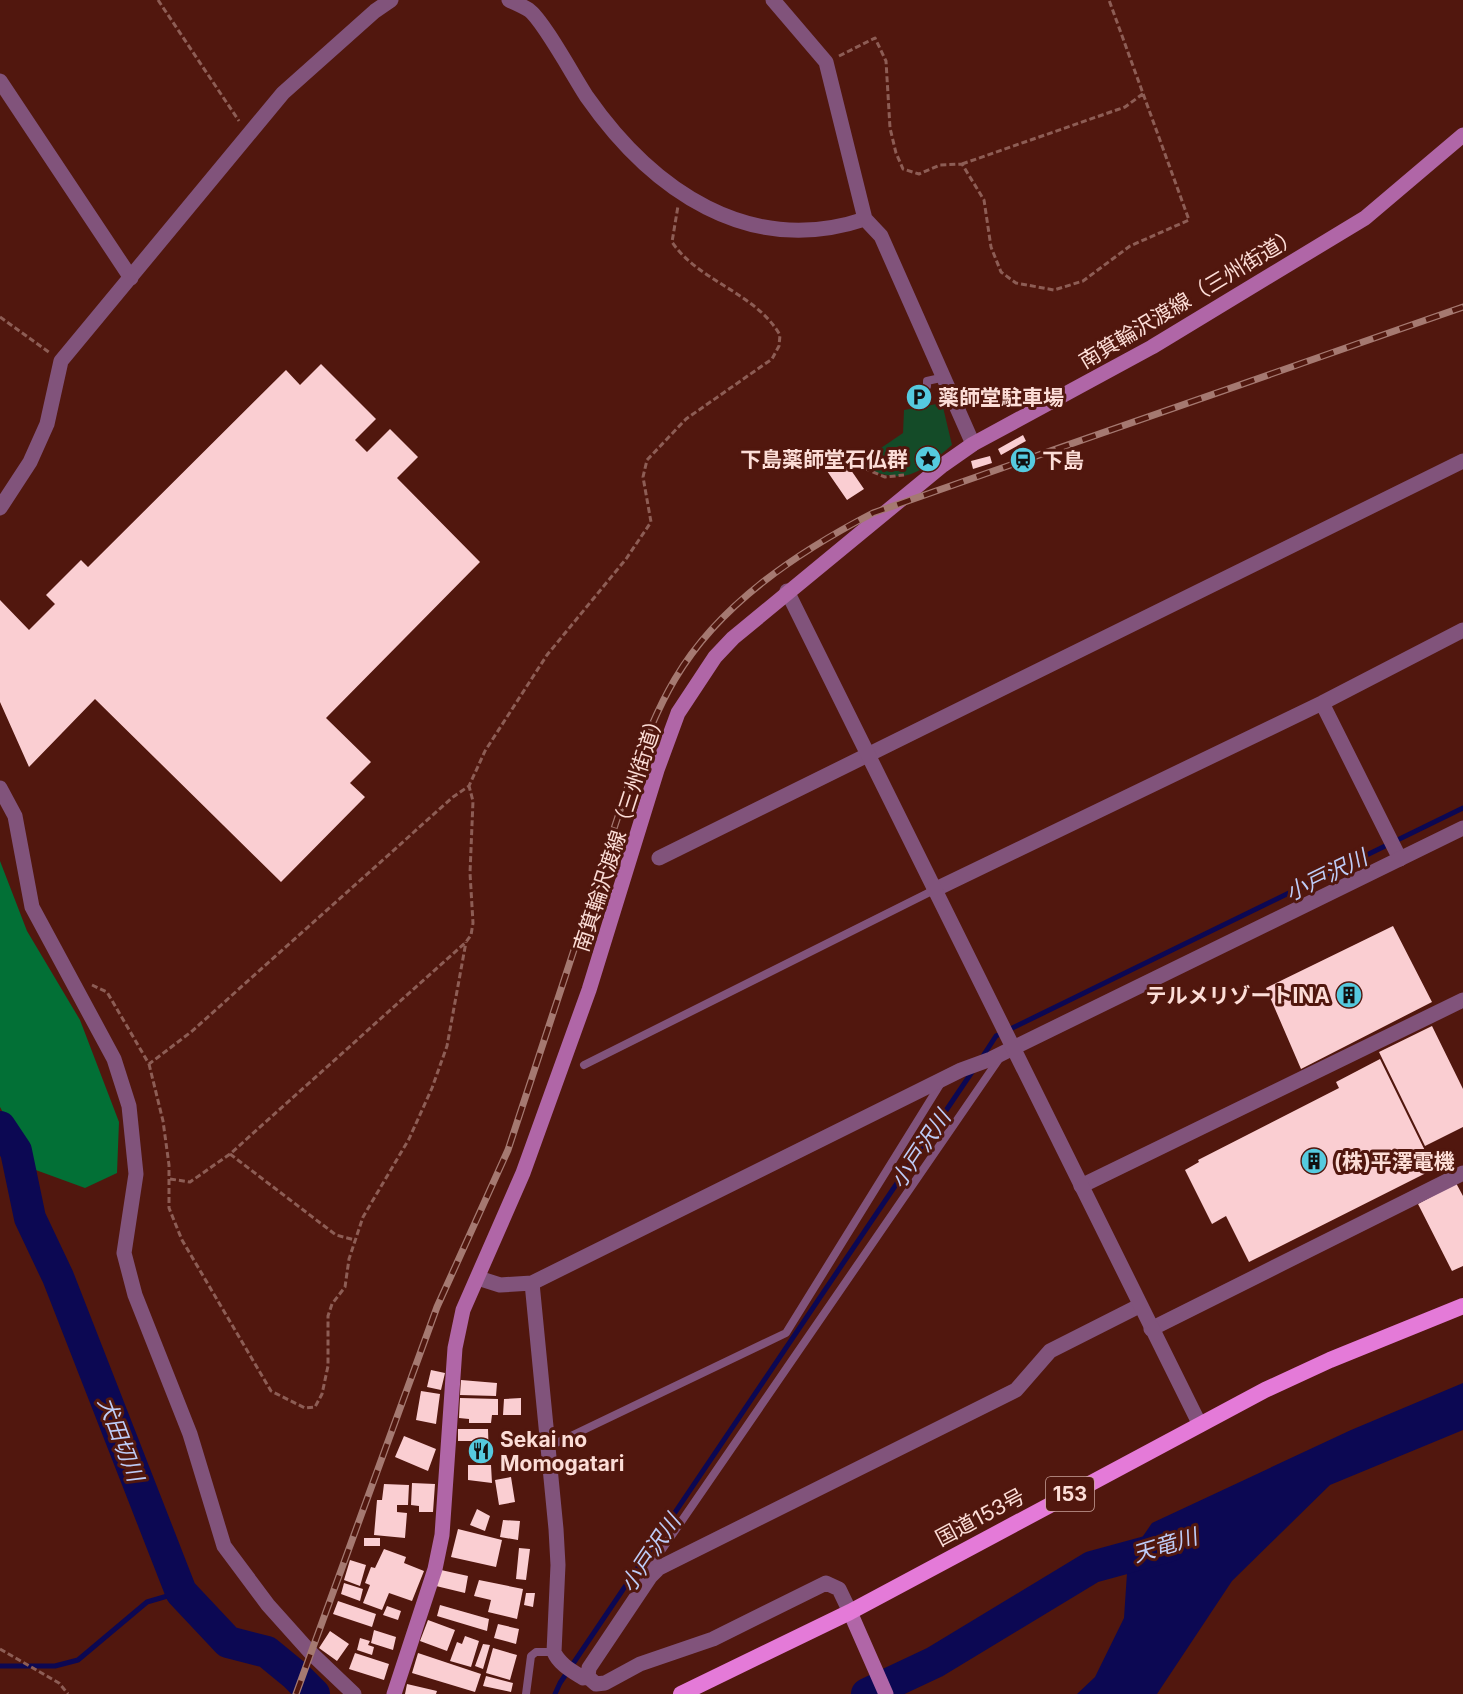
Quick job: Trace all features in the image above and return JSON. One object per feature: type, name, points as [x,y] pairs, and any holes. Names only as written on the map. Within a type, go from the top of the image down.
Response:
[{"type":"highway","name":"国道153号","points":[[681,1694],[850,1612],[1200,1425],[1330,1360],[1463,1306]]},
{"type":"main road","name":"南箕輪沢渡線（三州街道）","points":[[394,1694],[435,1569],[442,1536],[454,1348],[463,1310],[523,1173],[585,1001],[657,770],[678,713],[715,657],[787,591],[898,505],[943,465],[973,444],[1152,347],[1365,218],[1463,135]]},
{"type":"main road","points":[[850,1612],[886,1694]]},
{"type":"street","points":[[0,508],[30,462],[47,424],[62,361],[283,93],[371,5],[391,0]]},
{"type":"street","points":[[509,0],[531,11],[588,98],[620,140],[685,195],[708,209],[751,225],[797,232],[836,228],[865,219]]},
{"type":"street","points":[[773,0],[826,62],[865,219],[881,236],[973,444]]},
{"type":"street","points":[[0,81],[130,279]]},
{"type":"street","points":[[659,858],[1463,460]]},
{"type":"street","points":[[787,591],[1000,1021],[1004,1050],[1081,1186],[1105,1221],[1139,1306],[1200,1425]]},
{"type":"street","points":[[934,890],[1322,703],[1463,630]]},
{"type":"street","points":[[1322,703],[1399,856]]},
{"type":"street","points":[[0,788],[15,816],[32,907],[114,1059],[129,1106],[136,1174],[124,1253],[135,1295],[190,1434],[224,1546],[268,1605],[311,1653],[354,1694]]},
{"type":"street","points":[[478,1278],[500,1285],[532,1283],[944,1078],[1399,856],[1463,828]]},
{"type":"street","points":[[1081,1186],[1463,1000]]},
{"type":"street","points":[[1151,1329],[1463,1173]]},
{"type":"street","points":[[532,1283],[558,1565],[554,1652],[563,1665],[596,1684],[605,1683],[640,1664],[714,1639],[826,1583],[840,1589],[850,1612]]},
{"type":"street","points":[[583,1676],[650,1576],[670,1563],[1016,1390],[1050,1351],[1139,1306]]},
{"type":"lane","points":[[927,386],[927,381],[945,377]]},
{"type":"lane","points":[[584,1065],[934,890]]},
{"type":"lane","points":[[650,1576],[650,1567],[1004,1050]]},
{"type":"lane","points":[[548,1447],[786,1333],[944,1078]]},
{"type":"lane","points":[[526,1694],[531,1656],[536,1652],[554,1652]]},
{"type":"path","points":[[158,0],[248,135]]},
{"type":"path","points":[[962,164],[984,200],[991,247],[1001,272],[1016,283],[1054,290],[1083,281],[1130,246],[1189,220],[1109,0]]},
{"type":"path","points":[[826,62],[875,38],[886,61],[890,128],[896,153],[903,169],[919,174],[940,165],[962,164],[1125,107],[1144,93]]},
{"type":"path","points":[[149,1064],[208,1017],[453,797],[469,786],[484,751],[547,655],[626,559],[651,522],[643,477],[647,460],[686,419],[772,359],[779,346],[780,335],[765,314],[683,258],[672,242],[677,209],[685,195]]},
{"type":"path","points":[[0,317],[62,361]]},
{"type":"path","points":[[856,465],[893,478],[914,472]]},
{"type":"path","points":[[170,1179],[190,1182],[230,1154],[466,942],[471,935],[473,923],[470,873],[473,801],[469,786]]},
{"type":"path","points":[[76,987],[89,984],[107,992],[149,1064],[163,1120],[170,1179],[169,1208],[182,1240],[271,1391],[305,1408],[315,1407],[322,1394],[328,1366],[328,1316],[332,1304],[345,1287],[355,1240],[374,1196],[409,1139],[432,1088],[447,1046],[467,948],[466,942]]},
{"type":"path","points":[[230,1154],[336,1235],[355,1240]]},
{"type":"path","points":[[0,1649],[12,1658],[59,1683],[68,1694]]},
{"type":"green space","points":[[942,403],[952,445],[928,465],[908,475],[898,476],[886,475],[856,465],[903,433],[904,410]]},
{"type":"green space","points":[[0,861],[27,931],[80,1020],[119,1122],[117,1173],[85,1188],[33,1169],[0,1107]]},
{"type":"water","points":[[1463,1383],[1463,1430],[1330,1485],[1232,1581],[1157,1694],[1077,1694],[1095,1677],[1124,1618],[1128,1558],[1152,1523],[1351,1430]]},
{"type":"building","points":[[321,364],[376,419],[355,440],[367,452],[390,429],[418,457],[397,478],[480,562],[326,718],[371,762],[350,783],[365,797],[281,882],[95,699],[29,767],[0,702],[0,600],[29,630],[55,604],[46,595],[81,560],[88,567],[286,370],[300,385]]},
{"type":"building","points":[[1023,435],[1026,441],[1001,455],[998,449]]},
{"type":"building","points":[[990,456],[992,463],[973,469],[971,461]]},
{"type":"building","points":[[844,460],[864,489],[847,500],[827,471]]},
{"type":"building","name":"テルメリゾートINA","points":[[1393,926],[1432,1002],[1301,1069],[1266,988]]},
{"type":"building","points":[[1432,1026],[1463,1089],[1463,1127],[1425,1146],[1379,1052]]},
{"type":"building","name":"(株)平澤電機","points":[[1380,1059],[1434,1169],[1249,1262],[1226,1216],[1212,1224],[1185,1170],[1199,1162],[1198,1160],[1339,1088],[1336,1082]]},
{"type":"building","points":[[1456,1183],[1463,1196],[1463,1266],[1452,1271],[1418,1204]]},
{"type":"building","points":[[431,1370],[445,1373],[441,1390],[427,1387]]},
{"type":"building","points":[[461,1380],[497,1383],[496,1396],[460,1395]]},
{"type":"building","points":[[421,1391],[440,1394],[436,1424],[416,1420]]},
{"type":"building","points":[[460,1398],[498,1399],[498,1415],[492,1415],[491,1423],[469,1423],[469,1419],[459,1418]]},
{"type":"building","points":[[521,1398],[521,1415],[503,1415],[504,1399]]},
{"type":"building","name":"Sekai no Momogatari","points":[[458,1429],[488,1429],[489,1460],[474,1462],[473,1441],[458,1441]]},
{"type":"building","points":[[404,1436],[436,1449],[428,1471],[395,1457]]},
{"type":"building","points":[[468,1465],[491,1465],[492,1483],[468,1480]]},
{"type":"building","points":[[511,1477],[515,1502],[499,1505],[495,1480]]},
{"type":"building","points":[[412,1483],[435,1484],[433,1512],[419,1512],[419,1506],[411,1505]]},
{"type":"building","points":[[384,1484],[409,1485],[408,1505],[397,1505],[397,1512],[407,1513],[405,1538],[374,1535],[377,1500],[382,1500]]},
{"type":"building","points":[[477,1509],[490,1516],[485,1531],[470,1525]]},
{"type":"building","points":[[503,1520],[520,1521],[518,1540],[500,1537]]},
{"type":"building","points":[[458,1529],[502,1540],[496,1567],[451,1557]]},
{"type":"building","points":[[364,1538],[380,1538],[380,1546],[364,1546]]},
{"type":"building","points":[[519,1548],[530,1549],[526,1580],[516,1579]]},
{"type":"building","points":[[384,1549],[406,1557],[404,1563],[424,1571],[412,1601],[389,1593],[382,1610],[363,1603],[370,1585],[365,1583],[371,1567],[375,1568]]},
{"type":"building","points":[[350,1560],[366,1565],[360,1586],[344,1580]]},
{"type":"building","points":[[441,1570],[468,1576],[465,1593],[436,1586]]},
{"type":"building","points":[[479,1580],[523,1589],[517,1619],[488,1612],[491,1600],[474,1596]]},
{"type":"building","points":[[344,1583],[363,1589],[360,1601],[341,1594]]},
{"type":"building","points":[[526,1593],[535,1593],[533,1607],[524,1605]]},
{"type":"building","points":[[338,1601],[376,1614],[372,1627],[333,1614]]},
{"type":"building","points":[[440,1605],[489,1619],[487,1631],[437,1616]]},
{"type":"building","points":[[387,1606],[401,1611],[398,1620],[383,1615]]},
{"type":"building","points":[[428,1620],[455,1630],[447,1651],[420,1641]]},
{"type":"building","points":[[498,1624],[519,1629],[516,1644],[494,1638]]},
{"type":"building","points":[[374,1630],[396,1637],[393,1650],[371,1643]]},
{"type":"building","points":[[330,1631],[349,1644],[337,1661],[319,1648]]},
{"type":"building","points":[[465,1636],[479,1641],[471,1667],[450,1661],[457,1642],[462,1644]]},
{"type":"building","points":[[360,1638],[370,1641],[368,1645],[374,1647],[372,1655],[357,1650]]},
{"type":"building","points":[[483,1644],[490,1645],[483,1669],[475,1666]]},
{"type":"building","points":[[493,1648],[517,1655],[510,1680],[486,1673]]},
{"type":"building","points":[[355,1653],[389,1664],[384,1680],[349,1669]]},
{"type":"building","points":[[418,1653],[481,1674],[475,1692],[412,1673]]},
{"type":"building","points":[[486,1676],[513,1683],[511,1692],[483,1686]]},
{"type":"building","points":[[407,1684],[437,1691],[436,1694],[405,1694]]},
{"type":"waterway","name":"小戸沢川","points":[[981,1059],[996,1036],[1463,808]]},
{"type":"waterway","name":"小戸沢川","points":[[555,1694],[560,1683],[974,1069]]},
{"type":"waterway","name":"犬田切川","points":[[0,1127],[16,1151],[30,1218],[58,1277],[181,1592],[228,1642],[267,1652],[314,1694]]},
{"type":"waterway","name":"天竜川","points":[[867,1694],[935,1662],[1092,1567],[1169,1546]]},
{"type":"waterway","points":[[0,1666],[55,1666],[78,1660],[147,1602],[181,1592]]},
{"type":"railway","points":[[296,1694],[437,1307],[508,1150],[640,754],[668,691],[693,652],[714,627],[762,582],[817,545],[873,513],[1463,307]]},
{"type":"place","name":"薬師堂駐車場","points":[[919,397]]},
{"type":"place","name":"下島薬師堂石仏群","points":[[928,459]]},
{"type":"place","name":"下島","points":[[1023,460]]},
{"type":"place","name":"テルメリゾートINA","points":[[1349,995]]},
{"type":"place","name":"(株)平澤電機","points":[[1314,1161]]},
{"type":"place","name":"Sekai no Momogatari","points":[[481,1451]]}]
